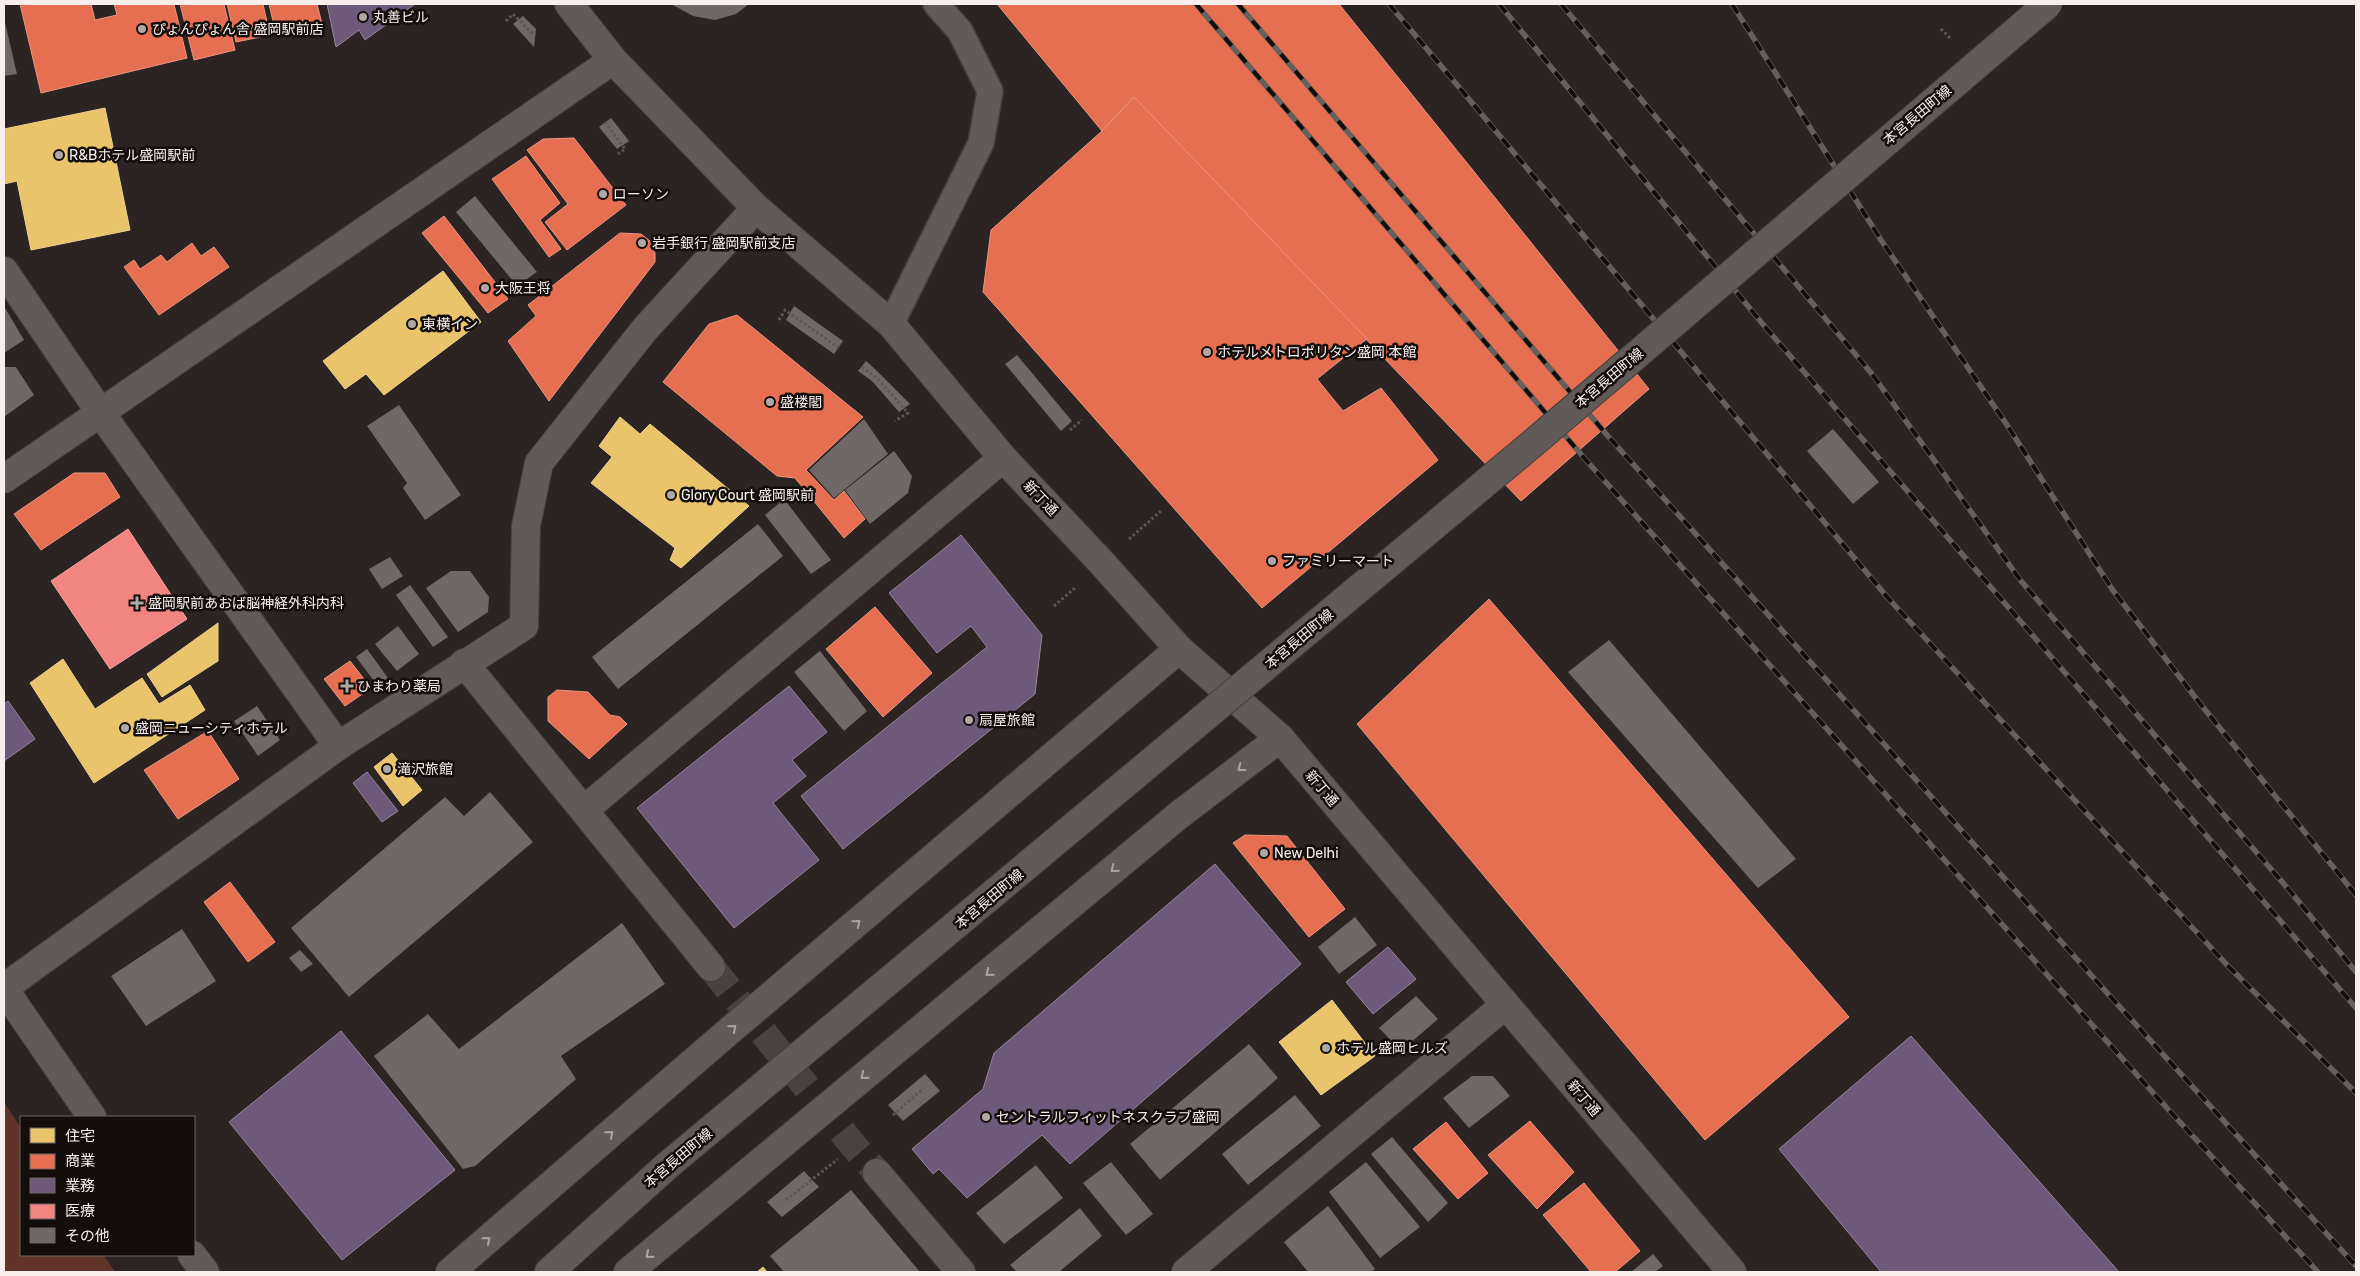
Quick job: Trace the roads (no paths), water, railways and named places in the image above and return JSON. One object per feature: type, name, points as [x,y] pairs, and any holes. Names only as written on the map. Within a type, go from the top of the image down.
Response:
[{"type":"street","name":"新丁通","points":[[569,4],[613,60],[756,208],[891,324],[1003,458],[1102,563],[1179,649],[1280,738],[1732,1272]]},
{"type":"street","name":"本宮長田町線","points":[[549,1272],[668,1165],[1532,444],[2048,4]]},
{"type":"street","points":[[4,479],[613,60]]},
{"type":"street","points":[[91,1116],[4,988],[338,746],[524,626],[526,526],[539,463],[646,329],[756,208]]},
{"type":"street","points":[[4,271],[100,412],[338,746]]},
{"type":"street","points":[[584,810],[1003,458]]},
{"type":"street","points":[[450,1272],[721,1038],[1179,649]]},
{"type":"street","points":[[464,663],[712,967]]},
{"type":"street","points":[[628,1272],[1179,815],[1280,738]]},
{"type":"street","points":[[1186,1272],[1505,1005]]},
{"type":"street","points":[[877,1173],[961,1272]]},
{"type":"street","points":[[193,1256],[205,1272]]},
{"type":"lane","points":[[891,324],[981,143],[990,91],[960,31],[936,4]]},
{"type":"tunnel","points":[[711,967],[877,1173]]},
{"type":"railway","points":[[1196,4],[1585,459],[2155,1095],[2318,1272]]},
{"type":"railway","points":[[1238,4],[1607,435],[2109,995],[2356,1266]]},
{"type":"railway","points":[[1389,4],[1888,598],[2227,965],[2356,1093]]},
{"type":"railway","points":[[1499,4],[1766,328],[2356,1008]]},
{"type":"railway","points":[[1561,4],[1872,374],[2021,581],[2290,891],[2356,972]]},
{"type":"railway","points":[[1732,4],[1881,240],[2007,425],[2112,589],[2202,706],[2356,895]]},
{"type":"place","name":"丸善ビル","points":[[363,17]]},
{"type":"place","name":"ぴょんぴょん舎 盛岡駅前店","points":[[142,29]]},
{"type":"place","name":"R&Bホテル盛岡駅前","points":[[59,155]]},
{"type":"place","name":"ローソン","points":[[603,194]]},
{"type":"place","name":"岩手銀行 盛岡駅前支店","points":[[642,243]]},
{"type":"place","name":"大阪王将","points":[[485,288]]},
{"type":"place","name":"東横イン","points":[[412,324]]},
{"type":"place","name":"ホテルメトロポリタン盛岡 本館","points":[[1207,352]]},
{"type":"place","name":"盛楼閣","points":[[770,402]]},
{"type":"place","name":"Glory Court 盛岡駅前","points":[[671,495]]},
{"type":"place","name":"ファミリーマート","points":[[1272,561]]},
{"type":"place","name":"盛岡駅前あおば脳神経外科内科","points":[[137,603]]},
{"type":"place","name":"ひまわり薬局","points":[[347,686]]},
{"type":"place","name":"扇屋旅館","points":[[969,720]]},
{"type":"place","name":"盛岡ニューシティホテル","points":[[125,728]]},
{"type":"place","name":"滝沢旅館","points":[[387,769]]},
{"type":"place","name":"New Delhi","points":[[1264,853]]},
{"type":"place","name":"ホテル盛岡ヒルズ","points":[[1326,1048]]},
{"type":"place","name":"セントラルフィットネスクラブ盛岡","points":[[986,1117]]}]
